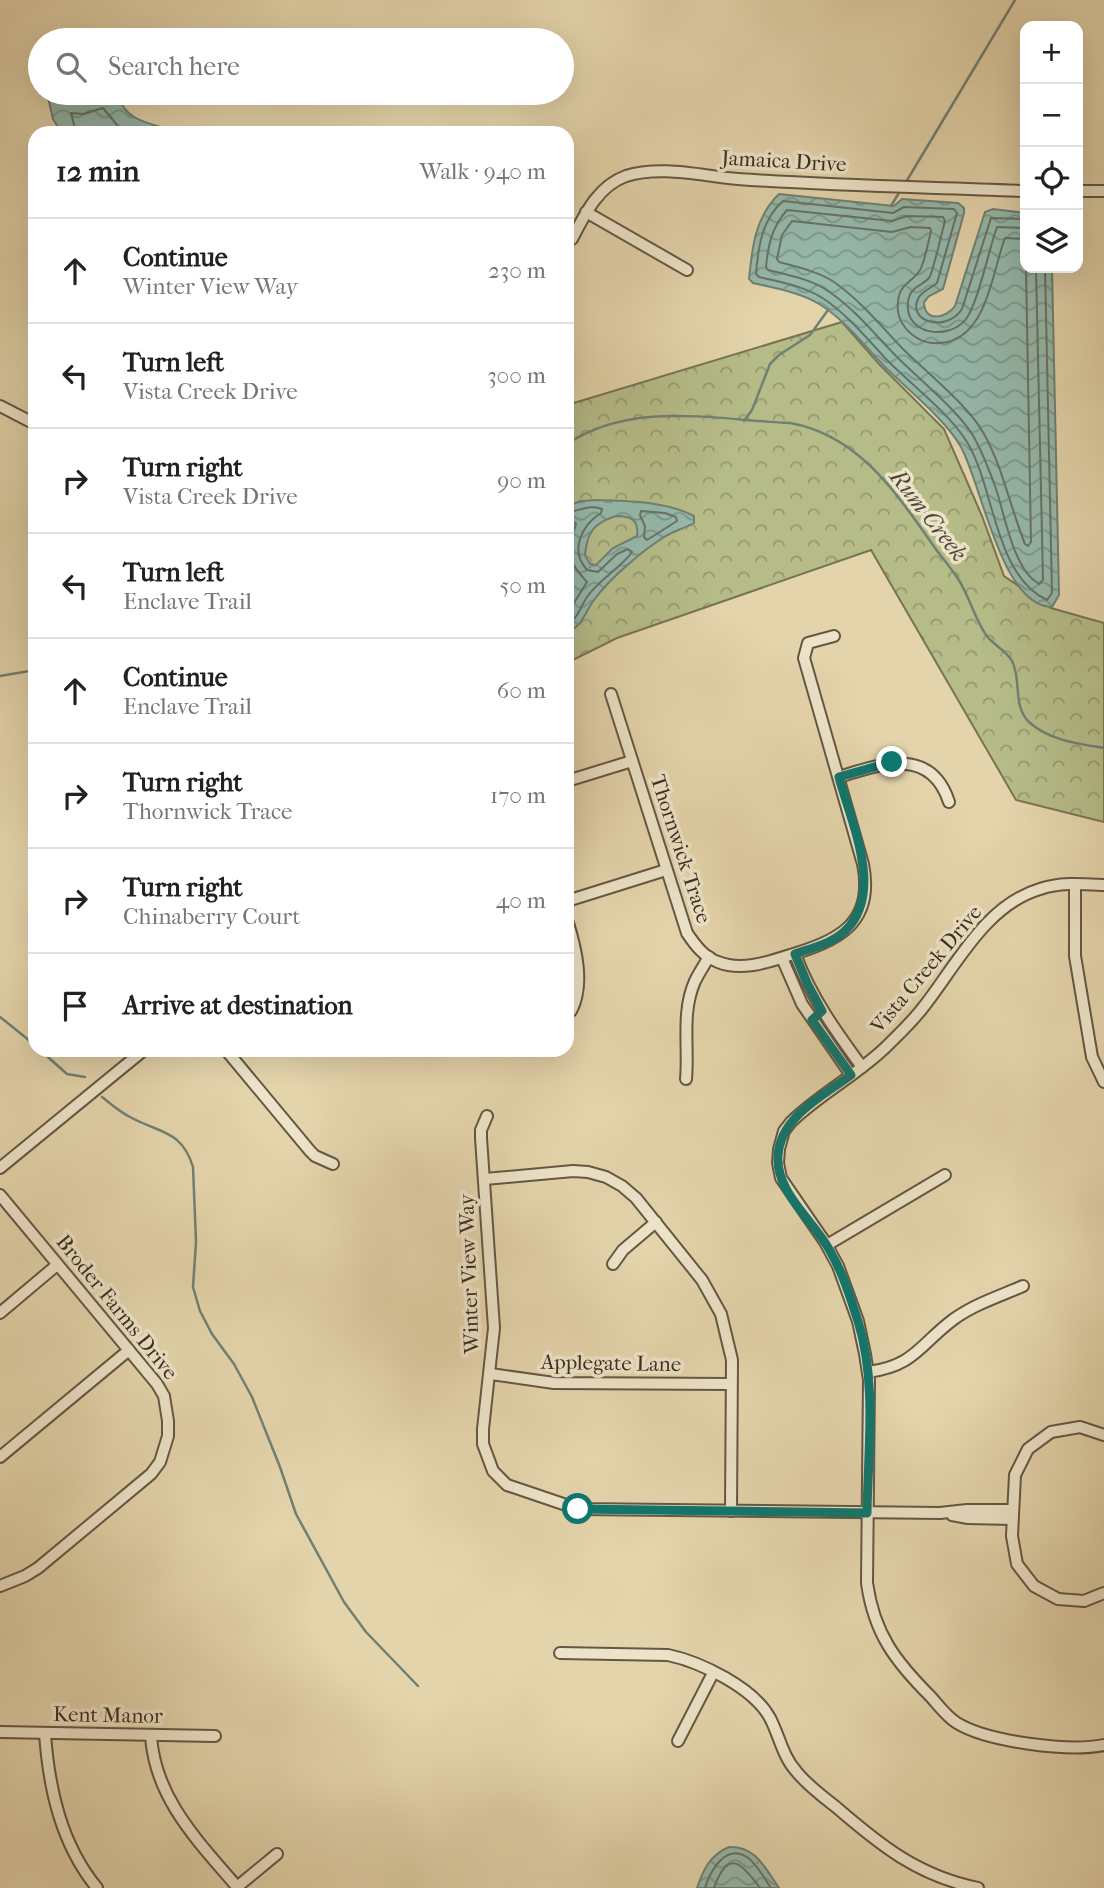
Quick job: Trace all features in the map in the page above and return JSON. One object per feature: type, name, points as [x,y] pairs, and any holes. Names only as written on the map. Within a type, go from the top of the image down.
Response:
[{"type":"street","name":"Jamaica Drive","points":[[574,235],[600,193],[614,182],[648,172],[737,179],[1020,191]]},
{"type":"street","points":[[1083,191],[1104,191]]},
{"type":"street","points":[[586,212],[687,270]]},
{"type":"street","points":[[0,406],[28,420]]},
{"type":"street","points":[[686,1079],[687,1023],[691,994],[695,980],[709,957],[718,962],[740,966],[765,963],[827,943],[853,922],[864,896],[866,885],[863,864],[804,658],[808,643],[834,636]]},
{"type":"street","name":"Thornwick Trace","points":[[611,694],[684,928],[709,957]]},
{"type":"street","points":[[574,779],[632,761]]},
{"type":"street","points":[[839,777],[886,763],[911,764],[929,773],[940,783],[950,802]]},
{"type":"street","points":[[574,899],[666,870]]},
{"type":"street","points":[[1076,884],[1075,956],[1092,1057],[1104,1082]]},
{"type":"street","name":"Vista Creek Drive","points":[[1104,885],[1076,884],[1037,890],[1001,909],[909,1024],[884,1050],[791,1122],[784,1132],[778,1166],[782,1181],[827,1245],[838,1266],[862,1338],[868,1372],[867,1583],[878,1629],[897,1661],[952,1719],[963,1726],[1020,1743],[1088,1747],[1104,1745]]},
{"type":"street","points":[[795,954],[822,1011],[862,1067]]},
{"type":"street","points":[[782,958],[812,1020],[851,1075]]},
{"type":"street","points":[[574,959],[578,982],[574,1004]]},
{"type":"street","points":[[812,1020],[822,1011]]},
{"type":"street","points":[[0,1168],[135,1057]]},
{"type":"street","points":[[232,1057],[310,1151],[333,1164]]},
{"type":"street","name":"Winter View Way","points":[[487,1116],[481,1129],[494,1313],[491,1374],[483,1444],[493,1471],[507,1485],[578,1509],[946,1513],[968,1518],[1012,1514]]},
{"type":"street","points":[[485,1179],[573,1171],[597,1174],[629,1191],[702,1280],[716,1301],[729,1344],[732,1384],[731,1511]]},
{"type":"street","points":[[827,1245],[945,1175]]},
{"type":"street","name":"Broder Farms Drive","points":[[0,1195],[157,1384],[167,1407],[168,1436],[160,1462],[152,1474],[38,1568],[0,1586]]},
{"type":"street","points":[[614,1264],[622,1250],[656,1222]]},
{"type":"street","points":[[0,1313],[57,1265]]},
{"type":"street","points":[[868,1372],[906,1362],[966,1311],[1023,1286]]},
{"type":"street","points":[[0,1457],[129,1350]]},
{"type":"street","name":"Applegate Lane","points":[[491,1374],[554,1383],[732,1384]]},
{"type":"street","points":[[1104,1434],[1080,1427],[1051,1432],[1028,1449],[1015,1475],[1012,1514],[1012,1536],[1017,1564],[1034,1586],[1058,1599],[1084,1601],[1104,1593]]},
{"type":"street","points":[[560,1653],[668,1655],[685,1660],[742,1688],[757,1700],[768,1714],[797,1773],[877,1842],[926,1872],[978,1888]]},
{"type":"street","points":[[678,1741],[713,1673]]},
{"type":"street","name":"Kent Manor","points":[[0,1732],[215,1736]]},
{"type":"street","points":[[45,1734],[54,1801],[75,1855],[94,1884],[80,1888]]},
{"type":"street","points":[[151,1736],[154,1762],[169,1800],[186,1826],[237,1888],[277,1854]]},
{"type":"green space","points":[[842,322],[879,364],[944,429],[982,516],[1004,576],[1051,608],[1104,623],[1104,822],[1016,800],[871,550],[617,638],[574,660],[574,403]]},
{"type":"water","points":[[50,105],[123,105],[136,118],[157,126],[58,126]]},
{"type":"water","points":[[779,194],[894,206],[902,199],[958,203],[964,208],[964,213],[943,289],[929,296],[924,302],[925,309],[932,316],[942,316],[955,306],[985,212],[993,209],[1020,212],[1020,273],[1052,273],[1059,595],[1052,607],[1034,601],[1019,587],[1006,566],[961,447],[936,416],[828,310],[803,296],[753,283],[749,279],[753,245],[760,223]]},
{"type":"water","points":[[597,500],[647,503],[683,511],[694,516],[694,523],[664,537],[626,566],[608,583],[574,627],[574,504]],"holes":[[[616,516],[630,518],[637,526],[637,536],[613,548],[596,565],[590,564],[585,555],[593,529]]]},
{"type":"water","points":[[729,1847],[753,1854],[779,1888],[697,1888],[708,1864],[717,1854]]},
{"type":"waterway","points":[[906,182],[1015,0]]},
{"type":"waterway","points":[[891,206],[900,191]]},
{"type":"waterway","points":[[744,421],[752,410],[770,364],[810,335],[828,310]]},
{"type":"waterway","name":"Rum Creek","points":[[574,440],[592,430],[619,422],[676,416],[790,423],[836,440],[856,454],[891,488],[954,573],[986,635],[1012,661],[1021,708],[1029,722],[1054,737],[1104,748]]},
{"type":"waterway","name":"Rum Creek","points":[[0,676],[28,671]]},
{"type":"waterway","points":[[0,1017],[28,1039]]},
{"type":"waterway","points":[[48,1057],[67,1074],[85,1077]]},
{"type":"waterway","points":[[102,1097],[126,1115],[176,1139],[188,1155],[193,1167],[196,1242],[193,1287],[200,1311],[252,1397],[296,1514],[344,1602],[366,1632],[418,1686]]},
{"type":"route","points":[[578,1509],[867,1513],[869,1380],[860,1330],[838,1266],[825,1242],[785,1187],[779,1175],[778,1157],[782,1137],[791,1122],[851,1075],[812,1020],[822,1011],[795,954],[838,937],[853,922],[864,896],[866,885],[863,864],[839,777],[892,762]]}]
